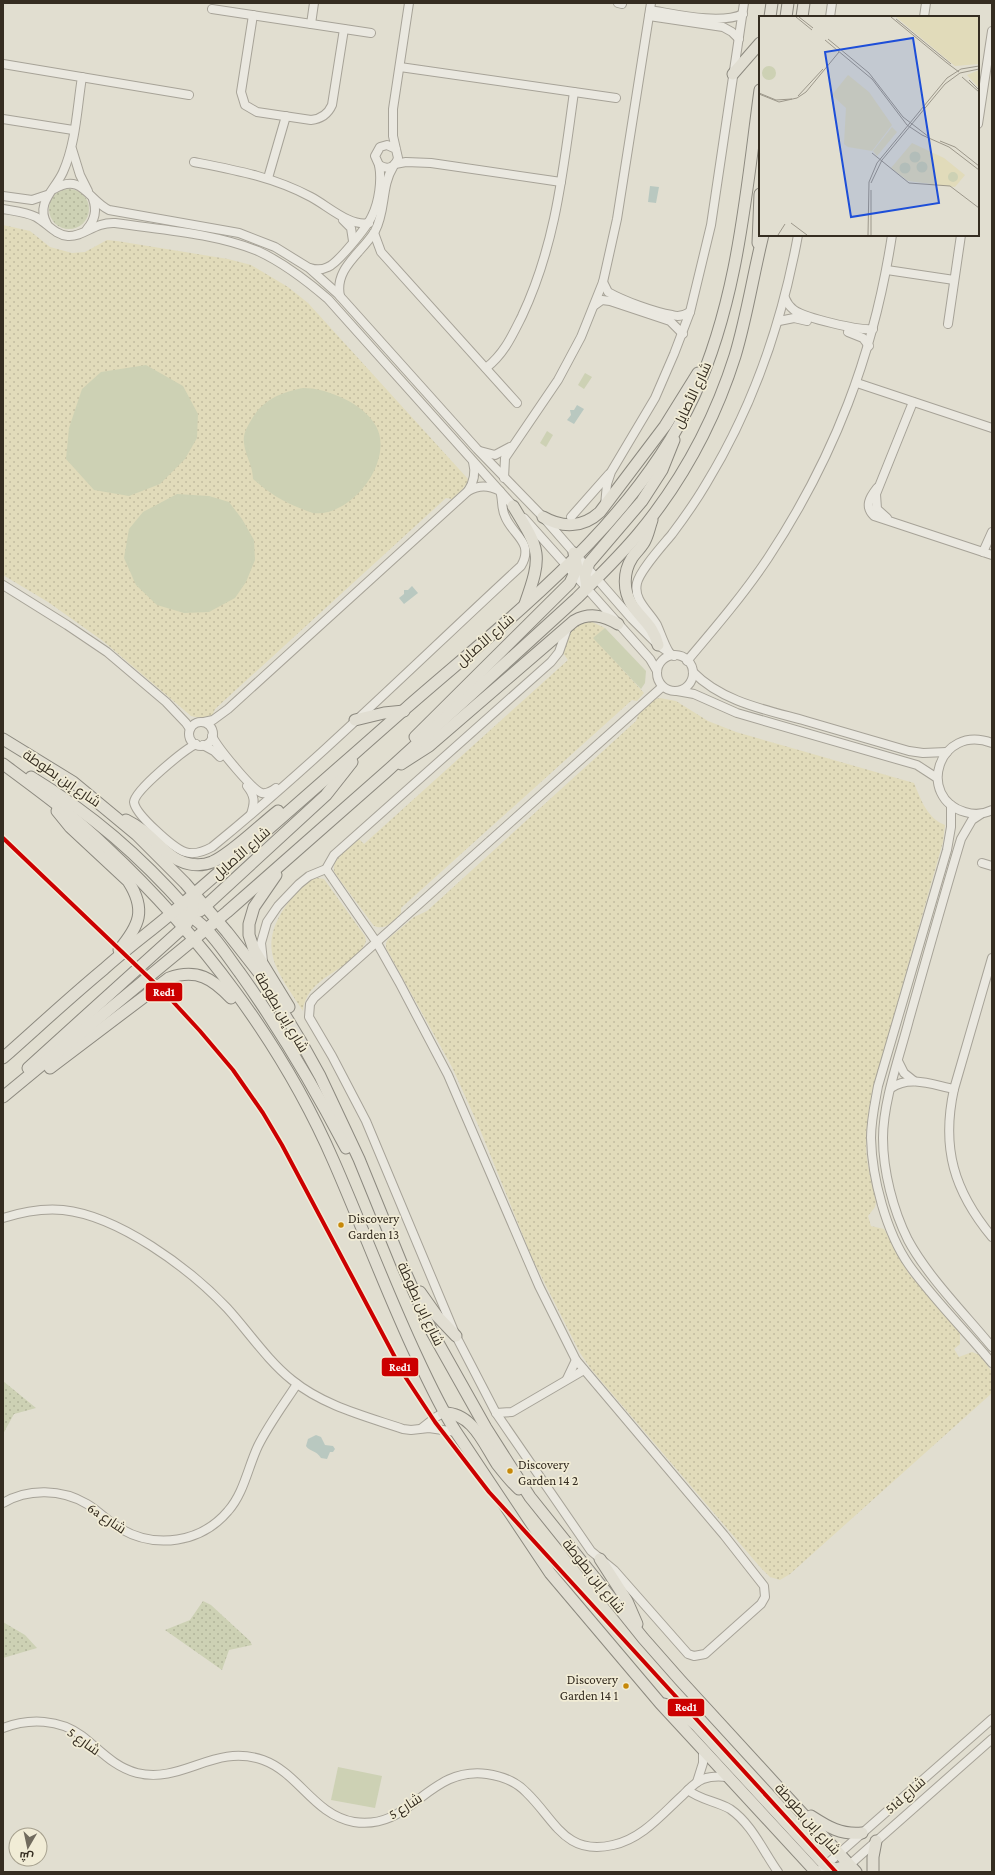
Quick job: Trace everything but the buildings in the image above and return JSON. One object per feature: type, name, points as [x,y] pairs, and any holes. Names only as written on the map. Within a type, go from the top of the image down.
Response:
[{"type":"main road","points":[[770,16],[772,3]]},
{"type":"main road","points":[[786,16],[788,3]]},
{"type":"main road","points":[[802,16],[804,3]]},
{"type":"main road","points":[[733,74],[759,44]]},
{"type":"main road","name":"شارع الأصايل","points":[[581,568],[628,500],[643,482],[678,426],[694,395],[714,345],[724,314],[734,270],[759,97]]},
{"type":"main road","points":[[758,255],[759,224]]},
{"type":"main road","name":"شارع الأصايل","points":[[3,1058],[104,968],[183,904],[365,746],[404,710],[524,606],[558,574],[581,568],[640,531],[669,492],[695,450],[718,402],[735,356],[763,236]]},
{"type":"main road","points":[[542,517],[564,525],[585,523],[592,519],[605,505],[665,426],[714,345]]},
{"type":"main road","points":[[395,763],[425,725],[570,583],[581,568],[591,560],[629,517],[662,470],[671,451],[678,426]]},
{"type":"main road","points":[[513,506],[530,534],[536,553],[536,572],[524,606]]},
{"type":"main road","points":[[654,513],[646,539],[632,559],[628,568],[625,582],[630,602],[654,630],[658,646]]},
{"type":"main road","name":"شارع الأصايل","points":[[3,1099],[12,1089],[227,912],[386,772],[587,588],[581,568]]},
{"type":"main road","points":[[386,772],[405,762],[429,746],[569,626],[587,615],[610,619],[618,624]]},
{"type":"main road","points":[[355,720],[404,710]]},
{"type":"main road","name":"شارع إبن بطوطة","points":[[3,739],[57,772],[113,814],[158,855],[186,884],[217,920],[260,974],[300,1040],[326,1090],[377,1202],[403,1268],[432,1332],[486,1428],[530,1497],[643,1638],[839,1853],[849,1870]]},
{"type":"main road","points":[[12,1089],[37,1059],[179,931],[204,906],[326,795],[365,746]]},
{"type":"main road","points":[[3,761],[52,790],[101,825],[142,860],[206,930],[262,1004],[296,1057],[353,1162],[377,1202]]},
{"type":"main road","name":"شارع إبن بطوطة","points":[[3,764],[43,794],[106,846],[171,914],[179,931],[194,940],[203,950],[251,1014],[283,1064],[320,1133],[402,1325],[444,1413],[541,1561],[660,1703],[727,1778],[820,1870]]},
{"type":"main road","points":[[113,814],[145,830],[169,854],[179,861],[188,864],[206,864],[223,856],[293,799],[317,787]]},
{"type":"main road","points":[[43,794],[70,827],[128,881],[136,895],[138,911],[135,930],[104,968]]},
{"type":"main road","points":[[285,861],[254,907],[250,920],[250,942],[306,1037],[332,1087],[364,1156],[377,1202]]},
{"type":"main road","points":[[175,895],[180,896],[184,894],[187,889],[186,884]]},
{"type":"main road","points":[[194,894],[194,940]]},
{"type":"main road","points":[[213,898],[212,905],[215,911],[220,913],[227,912]]},
{"type":"main road","points":[[171,914],[217,920]]},
{"type":"main road","points":[[161,922],[168,920],[174,923],[179,931]]},
{"type":"main road","points":[[203,950],[202,945],[204,941],[209,938],[215,941]]},
{"type":"main road","points":[[3,1099],[38,1076],[162,983],[176,975],[193,974],[208,978],[220,986],[240,1008],[251,1014]]},
{"type":"main road","points":[[403,1268],[433,1312],[456,1336]]},
{"type":"main road","points":[[444,1413],[453,1414],[470,1423],[508,1478],[530,1497]]},
{"type":"main road","points":[[600,1559],[627,1601],[643,1638]]},
{"type":"main road","points":[[660,1703],[679,1711],[696,1725],[820,1870],[837,1872]]},
{"type":"main road","points":[[798,1807],[834,1830],[848,1833],[862,1833]]},
{"type":"main road","points":[[873,1872],[873,1857],[876,1842]]},
{"type":"main road","points":[[820,1870],[849,1870]]},
{"type":"street","points":[[311,24],[314,3]]},
{"type":"street","points":[[309,268],[318,270],[328,268],[351,245],[369,223],[376,203],[380,175],[376,156],[386,137],[393,109],[409,3]]},
{"type":"street","points":[[571,516],[611,472],[655,398],[683,334],[690,312],[711,225],[744,3]]},
{"type":"street","points":[[830,16],[832,3]]},
{"type":"street","points":[[924,16],[926,3]]},
{"type":"street","points":[[212,9],[371,33]]},
{"type":"street","points":[[650,10],[719,19],[731,19],[743,14]]},
{"type":"street","points":[[650,10],[722,27],[732,32],[739,40]]},
{"type":"street","points":[[504,478],[505,458],[558,380],[581,337],[603,282],[619,206],[650,10]]},
{"type":"street","points":[[253,15],[242,92],[243,101],[253,110],[286,116],[315,120],[326,115],[331,109],[344,29]]},
{"type":"street","points":[[979,118],[992,31]]},
{"type":"street","points":[[3,64],[189,95]]},
{"type":"street","points":[[400,67],[616,98]]},
{"type":"street","points":[[48,225],[43,210],[50,192],[64,168],[71,147],[82,77]]},
{"type":"street","points":[[486,368],[494,362],[507,346],[531,296],[552,234],[574,92]]},
{"type":"street","points":[[340,296],[338,286],[340,276],[374,233],[381,217],[387,179],[398,158],[393,136],[393,109]]},
{"type":"street","points":[[268,178],[283,131],[286,116]]},
{"type":"street","points":[[3,119],[73,130]]},
{"type":"street","points":[[380,147],[386,145],[405,156],[431,163]]},
{"type":"street","points":[[71,147],[80,175],[90,194],[95,214],[91,224],[82,232]]},
{"type":"street","points":[[194,162],[238,170],[268,178],[299,191],[354,223],[369,223]]},
{"type":"street","points":[[379,165],[387,168],[406,162],[431,163],[561,182]]},
{"type":"street","points":[[3,196],[32,200],[64,184],[75,184],[90,194],[103,207],[118,212],[220,228],[239,233],[275,247],[309,268],[340,296],[477,450],[542,517],[581,568],[587,588],[650,659],[657,671],[658,679],[662,686],[667,690],[694,694],[737,713],[917,765],[938,778]]},
{"type":"street","points":[[3,209],[31,215],[48,225],[53,230],[67,236],[82,232],[99,224],[115,223],[217,238],[251,249],[277,261],[295,272],[328,299],[513,506],[581,568],[658,646],[687,661],[693,672],[708,685],[729,696],[757,706],[909,751],[923,753],[947,752]]},
{"type":"street","points":[[332,210],[351,228],[351,245],[357,254]]},
{"type":"street","points":[[374,233],[381,252]]},
{"type":"street","points":[[672,654],[656,623],[637,596],[636,590],[638,578],[690,509],[722,458],[748,405],[770,349],[779,321],[798,236]]},
{"type":"street","points":[[687,661],[751,581],[795,515],[820,469],[842,422],[869,346],[887,270],[892,236]]},
{"type":"street","points":[[948,324],[961,236]]},
{"type":"street","points":[[364,247],[373,248],[381,252],[517,403]]},
{"type":"street","points":[[887,270],[954,280]]},
{"type":"street","points":[[603,282],[608,292],[648,307],[672,315],[682,315],[690,312]]},
{"type":"street","points":[[785,298],[791,308],[800,313],[856,329],[873,329]]},
{"type":"street","points":[[595,305],[602,300],[610,300],[670,321],[683,334]]},
{"type":"street","points":[[779,321],[799,319],[855,334],[863,338],[869,346]]},
{"type":"street","points":[[857,383],[992,428]]},
{"type":"street","points":[[913,402],[895,450],[877,488],[875,500],[877,509],[882,515],[893,521],[992,555]]},
{"type":"street","points":[[477,450],[489,454],[495,454],[505,451],[514,444]]},
{"type":"street","points":[[468,492],[474,480],[475,473],[472,461]]},
{"type":"street","points":[[605,505],[607,484],[611,472]]},
{"type":"street","points":[[190,729],[201,722],[213,720],[228,709],[468,492],[474,488],[487,486],[500,491]]},
{"type":"street","points":[[228,709],[216,723],[209,742],[185,750],[139,791],[134,798],[136,809],[174,846],[186,852],[192,853],[212,847],[250,816],[300,772],[521,566],[526,552],[524,544],[506,518],[500,491]]},
{"type":"street","points":[[983,552],[992,532]]},
{"type":"street","points":[[3,585],[68,625],[107,652],[173,708],[190,729],[191,740],[217,754],[252,792],[254,800],[250,816]]},
{"type":"street","points":[[265,967],[262,960],[261,943],[267,922],[278,906],[298,884],[309,876],[326,869],[334,855],[550,662],[559,652],[563,635],[569,626]]},
{"type":"street","points":[[657,671],[661,662],[672,654]]},
{"type":"street","points":[[677,691],[687,687],[693,672]]},
{"type":"street","points":[[326,869],[377,943],[400,982],[448,1075],[539,1286],[576,1360],[677,1479],[761,1581],[765,1589],[763,1600],[705,1654],[694,1656],[684,1650],[614,1570],[591,1551],[496,1413],[456,1336],[366,1121],[332,1056],[309,1017],[310,1004],[314,998],[377,943],[662,686]]},
{"type":"street","points":[[173,708],[189,719],[210,726],[218,748],[260,793],[270,792],[292,774],[300,772]]},
{"type":"street","points":[[981,814],[970,814],[960,811],[944,798],[940,789],[938,778],[940,764],[947,752],[958,743],[972,739],[982,739],[992,743]]},
{"type":"street","points":[[951,805],[951,827],[947,850],[878,1086],[872,1122],[872,1157],[887,1218],[900,1251],[909,1265],[942,1306],[992,1363]]},
{"type":"street","points":[[992,810],[981,814],[972,820],[961,839],[891,1088],[884,1118],[883,1153],[890,1187],[908,1239],[924,1265],[992,1347]]},
{"type":"street","points":[[982,863],[992,866]]},
{"type":"street","points":[[992,958],[954,1089],[948,1129],[953,1168],[960,1188],[968,1206],[992,1237]]},
{"type":"street","points":[[898,1061],[904,1072],[914,1081]]},
{"type":"street","points":[[891,1088],[902,1083],[914,1081],[954,1089]]},
{"type":"street","points":[[3,1218],[31,1210],[62,1210],[92,1216],[133,1236],[177,1265],[208,1290],[234,1316],[280,1368],[297,1384],[330,1403],[403,1429],[411,1430],[422,1428],[456,1432]]},
{"type":"street","points":[[567,1378],[576,1360]]},
{"type":"street","points":[[496,1413],[512,1412],[567,1378],[584,1370]]},
{"type":"street","name":"6a شارع","points":[[3,1503],[14,1497],[34,1492],[62,1494],[88,1504],[117,1527],[139,1537],[169,1541],[192,1536],[215,1524],[234,1504],[261,1439],[297,1384]]},
{"type":"street","points":[[507,1429],[512,1412]]},
{"type":"street","points":[[422,1428],[436,1417],[444,1413]]},
{"type":"street","name":"51d شارع","points":[[820,1870],[992,1718]]},
{"type":"street","name":"شارع 5","points":[[3,1728],[28,1722],[46,1722],[62,1726],[83,1737],[117,1765],[136,1773],[147,1775],[172,1773],[223,1756],[233,1755],[253,1757],[263,1760],[281,1770],[327,1811],[344,1819],[363,1822],[389,1818],[409,1807],[438,1784],[453,1777],[470,1773],[487,1774],[512,1782],[523,1789],[556,1828],[567,1837],[580,1844],[596,1847],[613,1845],[637,1836],[688,1790],[696,1782],[703,1763],[703,1750]]},
{"type":"street","name":"51d شارع","points":[[849,1870],[876,1842],[992,1739]]},
{"type":"street","name":"شارع 5","points":[[696,1782],[715,1776],[727,1778]]},
{"type":"street","points":[[688,1790],[697,1796],[725,1807],[741,1818],[753,1833],[778,1872]]},
{"type":"green space","points":[[65,189],[73,189],[80,192],[86,198],[89,209],[86,220],[80,226],[73,229],[65,229],[58,226],[52,220],[49,213],[49,205],[52,198],[58,192]]},
{"type":"green space","points":[[146,365],[183,386],[198,414],[197,438],[185,459],[160,484],[129,496],[94,490],[66,459],[69,428],[82,389],[101,372]]},
{"type":"green space","points":[[585,373],[592,377],[584,389],[578,385]]},
{"type":"green space","points":[[303,388],[325,391],[355,404],[373,421],[380,440],[380,455],[366,484],[355,497],[342,506],[327,512],[309,512],[281,500],[253,479],[252,470],[244,443],[246,430],[260,408],[279,395]]},
{"type":"green space","points":[[547,431],[553,435],[546,447],[540,443]]},
{"type":"green space","points":[[177,494],[209,496],[229,502],[242,519],[254,540],[255,560],[246,582],[235,598],[209,612],[184,613],[157,605],[136,585],[124,558],[129,529],[143,512]]},
{"type":"green space","points":[[605,628],[646,671],[645,683],[641,689],[593,638]]},
{"type":"green space","points":[[3,1381],[36,1408],[14,1414],[3,1434]]},
{"type":"green space","points":[[203,1601],[211,1605],[250,1641],[252,1645],[229,1650],[222,1670],[165,1630],[190,1620]]},
{"type":"green space","points":[[3,1622],[25,1635],[37,1648],[3,1658]]},
{"type":"green space","points":[[338,1767],[382,1776],[375,1808],[331,1800]]},
{"type":"sand","points":[[3,225],[30,231],[50,247],[72,253],[85,252],[107,240],[228,259],[251,265],[288,287],[308,303],[468,479],[464,488],[452,499],[446,498],[215,709],[212,716],[202,718],[191,716],[103,641],[48,602],[3,575]]},
{"type":"sand","points":[[590,621],[605,628],[594,638],[644,693],[637,701],[632,700],[401,908],[401,913],[392,922],[382,927],[374,926],[334,872],[334,867],[339,857],[359,839],[364,844],[568,660],[563,653],[570,632],[578,626]]},
{"type":"sand","points":[[660,698],[676,701],[708,721],[736,732],[914,783],[925,808],[934,818],[945,825],[943,842],[870,1103],[866,1151],[876,1202],[875,1207],[868,1216],[871,1226],[884,1229],[909,1274],[960,1332],[960,1344],[954,1349],[959,1357],[972,1352],[980,1355],[992,1372],[992,1393],[790,1574],[780,1580],[770,1577],[760,1567],[591,1369],[580,1353],[533,1260],[479,1127],[452,1067],[386,948],[388,939],[414,917],[427,911],[636,721],[639,713],[645,706]]},
{"type":"sand","points":[[318,878],[324,879],[365,936],[366,941],[361,951],[322,980],[313,989],[306,999],[303,1011],[278,969],[273,957],[271,944],[273,930],[291,899],[306,883],[310,880]]},
{"type":"shaded area","points":[[650,186],[659,187],[656,203],[648,202]]},
{"type":"shaded area","points":[[577,405],[584,409],[574,424],[567,420],[571,415],[570,410],[574,410]]},
{"type":"shaded area","points":[[412,586],[418,593],[404,604],[399,598],[404,594],[404,590],[408,590]]},
{"type":"shaded area","points":[[316,1435],[321,1437],[325,1445],[333,1446],[335,1449],[333,1452],[330,1452],[327,1459],[321,1458],[306,1446],[308,1439]]},
{"type":"transit line","name":"Red1","points":[[3,838],[165,993],[233,1070],[263,1113],[282,1145],[406,1378],[435,1422],[489,1492],[836,1872]]},
{"type":"place","name":"Discovery Garden 13","points":[[341,1225]]},
{"type":"place","name":"Discovery Garden 14 2","points":[[510,1471]]},
{"type":"place","name":"Discovery Garden 14 1","points":[[626,1686]]}]
